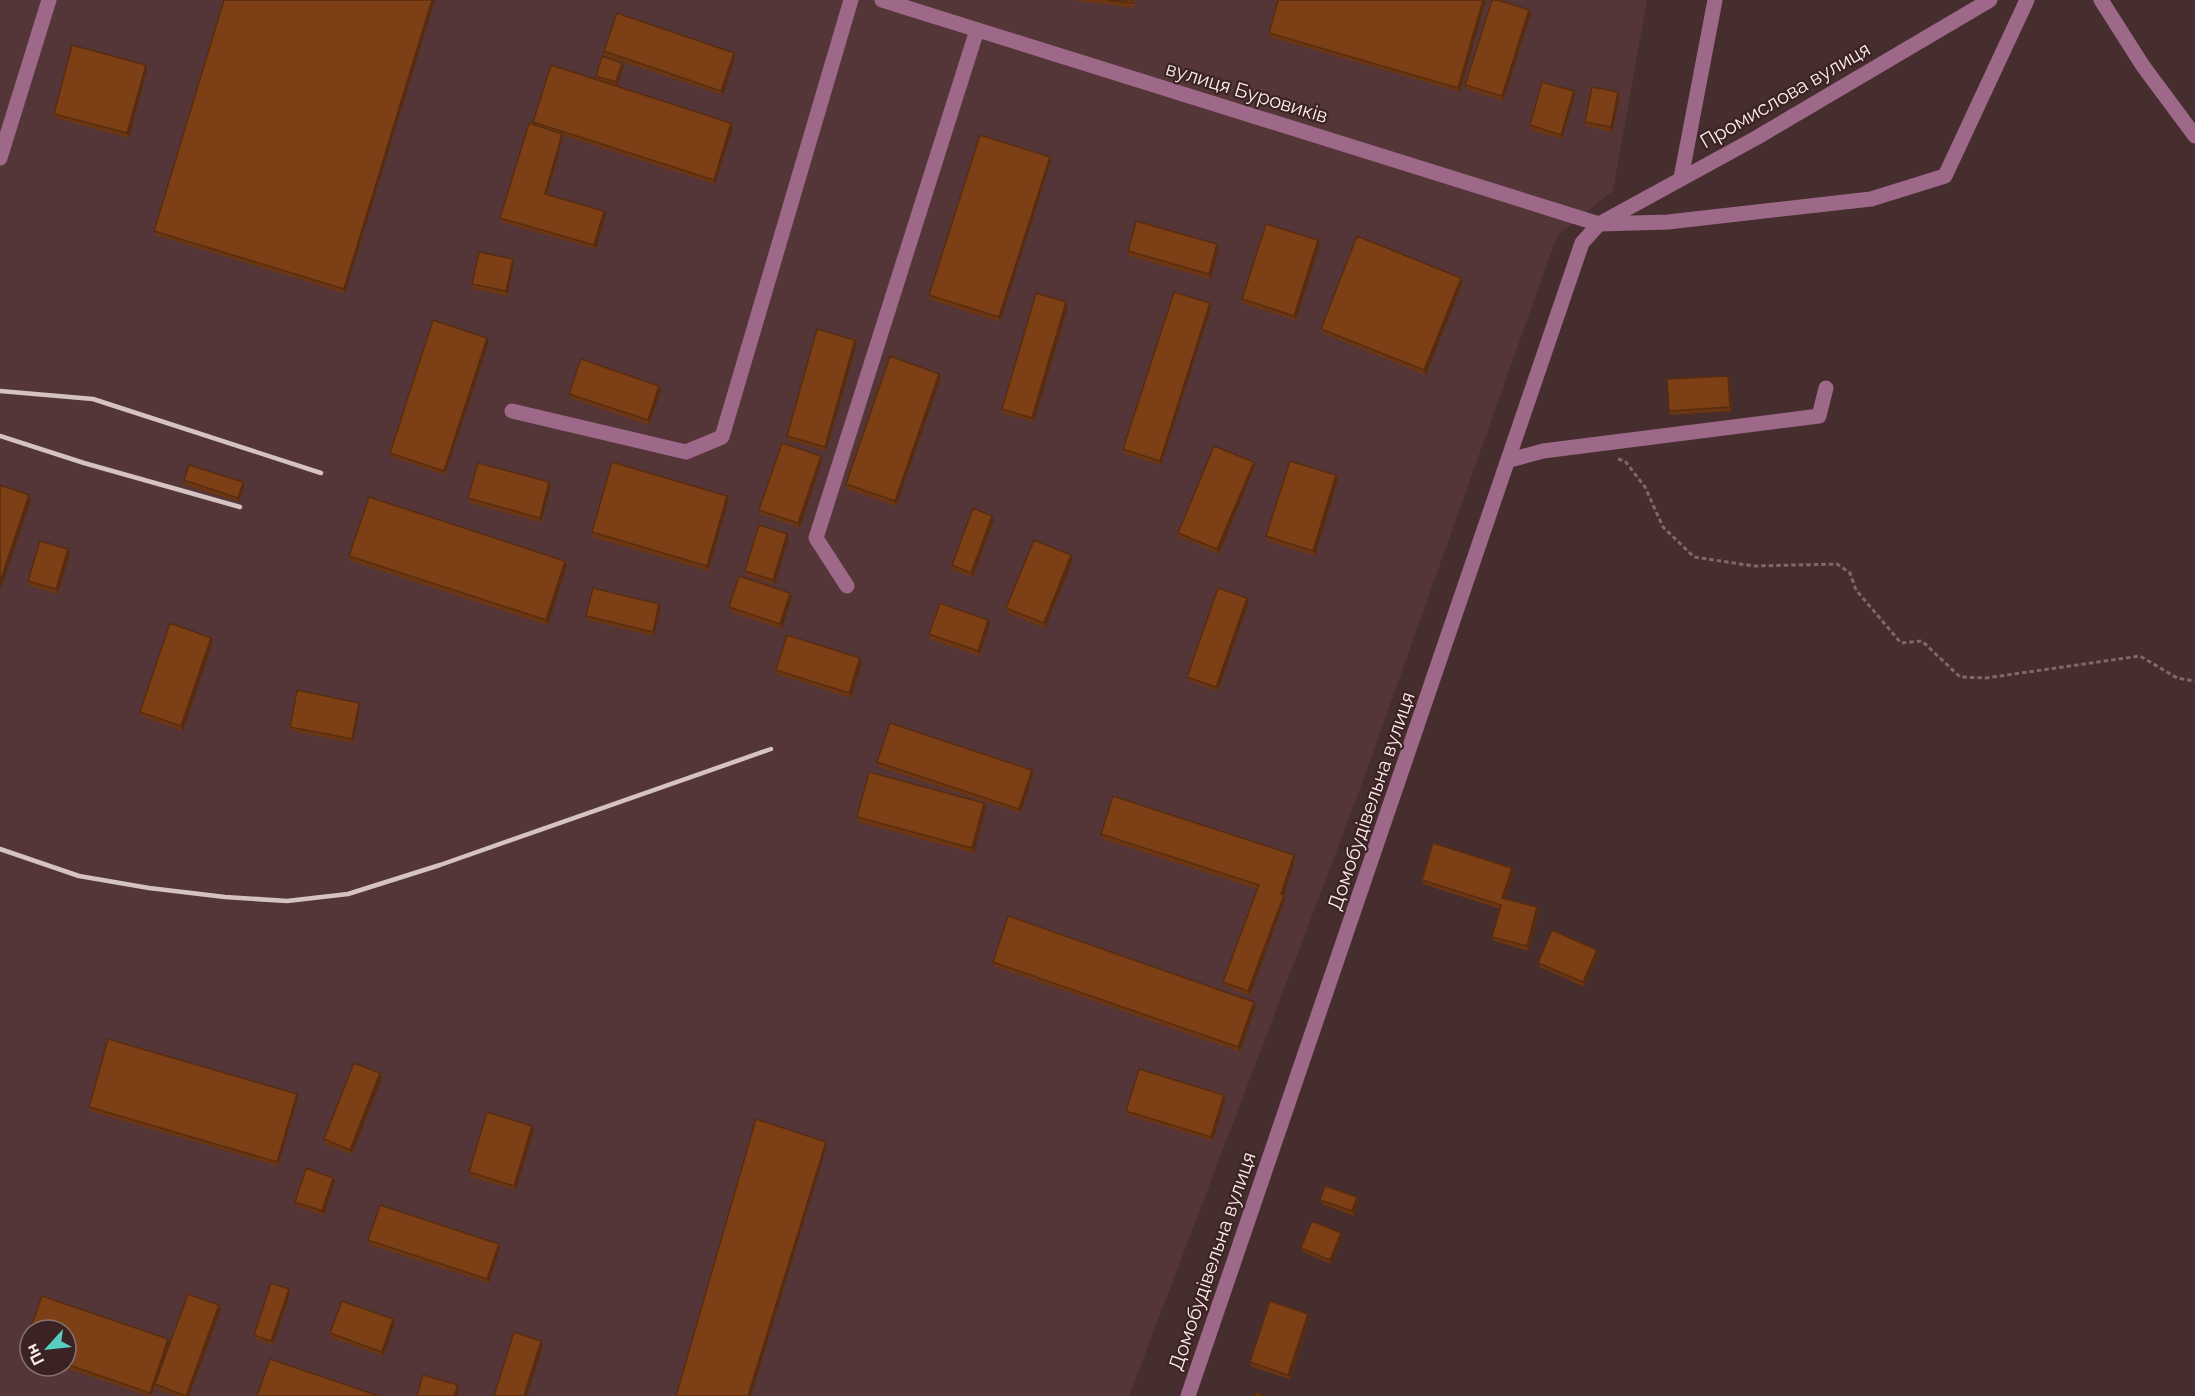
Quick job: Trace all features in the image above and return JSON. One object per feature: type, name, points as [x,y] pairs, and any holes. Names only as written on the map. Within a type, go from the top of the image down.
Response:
[{"type":"street","points":[[0,158],[49,0]]},
{"type":"street","points":[[512,411],[686,452],[722,437],[851,0]]},
{"type":"street","name":"вулиця Буровиків","points":[[882,0],[1599,224],[1668,222],[1871,199],[1945,176],[2027,0]]},
{"type":"street","points":[[1681,178],[1715,0]]},
{"type":"street","name":"Промислова вулиця","points":[[1599,224],[1756,138],[1990,0]]},
{"type":"street","points":[[2101,0],[2143,66],[2195,136]]},
{"type":"street","points":[[847,586],[816,538],[977,30]]},
{"type":"street","name":"Домобудівельна вулиця","points":[[1188,1396],[1510,460],[1570,275],[1582,243],[1599,224]]},
{"type":"street","points":[[1510,460],[1543,451],[1819,416],[1826,388]]},
{"type":"path","points":[[1614,458],[1625,460],[1645,487],[1663,527],[1694,558],[1754,566],[1837,564],[1850,573],[1856,590],[1901,643],[1922,641],[1960,677],[1986,678],[2140,656],[2177,678],[2195,681]]},
{"type":"shaded area","points":[[0,0],[1647,0],[1613,191],[1557,236],[1356,800],[1129,1396],[0,1396]]},
{"type":"building","points":[[224,0],[432,0],[344,289],[154,231]]},
{"type":"building","points":[[1107,0],[1133,0],[1132,3]]},
{"type":"building","points":[[1278,0],[1483,0],[1458,88],[1269,33]]},
{"type":"building","points":[[1492,0],[1529,10],[1502,96],[1465,85]]},
{"type":"building","points":[[617,13],[734,53],[721,91],[604,51]]},
{"type":"building","points":[[72,45],[146,65],[127,133],[54,114]]},
{"type":"building","points":[[602,56],[622,63],[616,82],[596,76]]},
{"type":"building","points":[[551,65],[731,123],[714,180],[533,122]]},
{"type":"building","points":[[1542,82],[1574,91],[1561,135],[1530,125]]},
{"type":"building","points":[[1592,87],[1618,92],[1611,127],[1585,122]]},
{"type":"building","points":[[529,123],[562,134],[545,194],[604,211],[594,245],[500,218]]},
{"type":"building","points":[[980,135],[1050,157],[999,317],[929,295]]},
{"type":"building","points":[[1136,221],[1217,244],[1209,274],[1128,251]]},
{"type":"building","points":[[1266,224],[1318,240],[1294,316],[1242,299]]},
{"type":"building","points":[[1357,236],[1461,278],[1424,370],[1321,329]]},
{"type":"building","points":[[479,252],[513,259],[506,291],[472,284]]},
{"type":"building","points":[[1174,292],[1210,303],[1160,461],[1123,449]]},
{"type":"building","points":[[1036,293],[1066,302],[1032,418],[1002,409]]},
{"type":"building","points":[[433,320],[487,338],[444,471],[390,453]]},
{"type":"building","points":[[817,329],[855,340],[825,447],[787,436]]},
{"type":"building","points":[[890,356],[939,374],[895,501],[846,484]]},
{"type":"building","points":[[581,359],[659,386],[648,420],[569,394]]},
{"type":"building","points":[[1728,376],[1730,407],[1669,411],[1667,379]]},
{"type":"building","points":[[782,443],[821,456],[798,523],[759,510]]},
{"type":"building","points":[[1214,446],[1254,462],[1217,549],[1178,533]]},
{"type":"building","points":[[1290,461],[1336,475],[1313,551],[1266,536]]},
{"type":"building","points":[[612,462],[727,496],[707,566],[592,532]]},
{"type":"building","points":[[478,463],[549,482],[540,518],[468,498]]},
{"type":"building","points":[[189,465],[243,482],[238,498],[184,480]]},
{"type":"building","points":[[0,485],[29,495],[0,582]]},
{"type":"building","points":[[369,497],[565,561],[546,620],[349,556]]},
{"type":"building","points":[[973,508],[992,516],[971,573],[952,565]]},
{"type":"building","points":[[759,525],[787,534],[773,580],[745,571]]},
{"type":"building","points":[[1034,540],[1071,555],[1044,623],[1006,608]]},
{"type":"building","points":[[40,541],[68,549],[56,589],[28,581]]},
{"type":"building","points":[[739,576],[790,593],[780,624],[729,607]]},
{"type":"building","points":[[593,588],[659,604],[653,632],[586,616]]},
{"type":"building","points":[[1218,588],[1247,598],[1216,687],[1187,677]]},
{"type":"building","points":[[940,603],[988,620],[978,651],[929,634]]},
{"type":"building","points":[[170,623],[211,638],[181,726],[140,712]]},
{"type":"building","points":[[787,635],[860,658],[849,693],[776,670]]},
{"type":"building","points":[[297,690],[359,703],[352,739],[290,727]]},
{"type":"building","points":[[890,723],[1032,770],[1019,809],[877,762]]},
{"type":"building","points":[[869,772],[984,803],[972,848],[857,817]]},
{"type":"building","points":[[1113,796],[1294,855],[1281,894],[1284,895],[1248,991],[1223,982],[1259,885],[1101,834]]},
{"type":"building","points":[[1433,843],[1512,868],[1502,898],[1537,907],[1527,946],[1492,937],[1501,905],[1422,880]]},
{"type":"building","points":[[1008,916],[1254,1002],[1238,1047],[993,962]]},
{"type":"building","points":[[1552,930],[1597,950],[1583,982],[1538,963]]},
{"type":"building","points":[[108,1039],[297,1094],[277,1162],[89,1107]]},
{"type":"building","points":[[354,1063],[380,1073],[350,1150],[324,1139]]},
{"type":"building","points":[[1139,1069],[1224,1095],[1211,1137],[1126,1111]]},
{"type":"building","points":[[487,1112],[532,1126],[514,1186],[469,1172]]},
{"type":"building","points":[[756,1119],[826,1142],[748,1396],[676,1396]]},
{"type":"building","points":[[306,1168],[333,1178],[322,1211],[295,1202]]},
{"type":"building","points":[[1325,1186],[1357,1197],[1352,1211],[1320,1200]]},
{"type":"building","points":[[380,1205],[499,1244],[487,1279],[368,1240]]},
{"type":"building","points":[[1312,1221],[1341,1233],[1330,1260],[1301,1248]]},
{"type":"building","points":[[271,1283],[289,1289],[271,1341],[254,1335]]},
{"type":"building","points":[[188,1294],[219,1305],[186,1396],[155,1384]]},
{"type":"building","points":[[42,1296],[168,1339],[150,1393],[78,1368],[78,1318],[34,1318]]},
{"type":"building","points":[[342,1301],[393,1319],[382,1352],[330,1333]]},
{"type":"building","points":[[1270,1301],[1308,1314],[1288,1375],[1250,1362]]},
{"type":"building","points":[[514,1332],[541,1341],[524,1396],[494,1396]]},
{"type":"building","points":[[270,1359],[376,1395],[376,1396],[257,1396]]},
{"type":"building","points":[[423,1375],[458,1385],[454,1396],[417,1396]]},
{"type":"railway","points":[[0,391],[93,399],[321,473]]},
{"type":"railway","points":[[0,436],[84,463],[240,507]]},
{"type":"railway","points":[[0,849],[79,876],[149,888],[225,897],[287,901],[348,894],[440,865],[771,749]]}]
